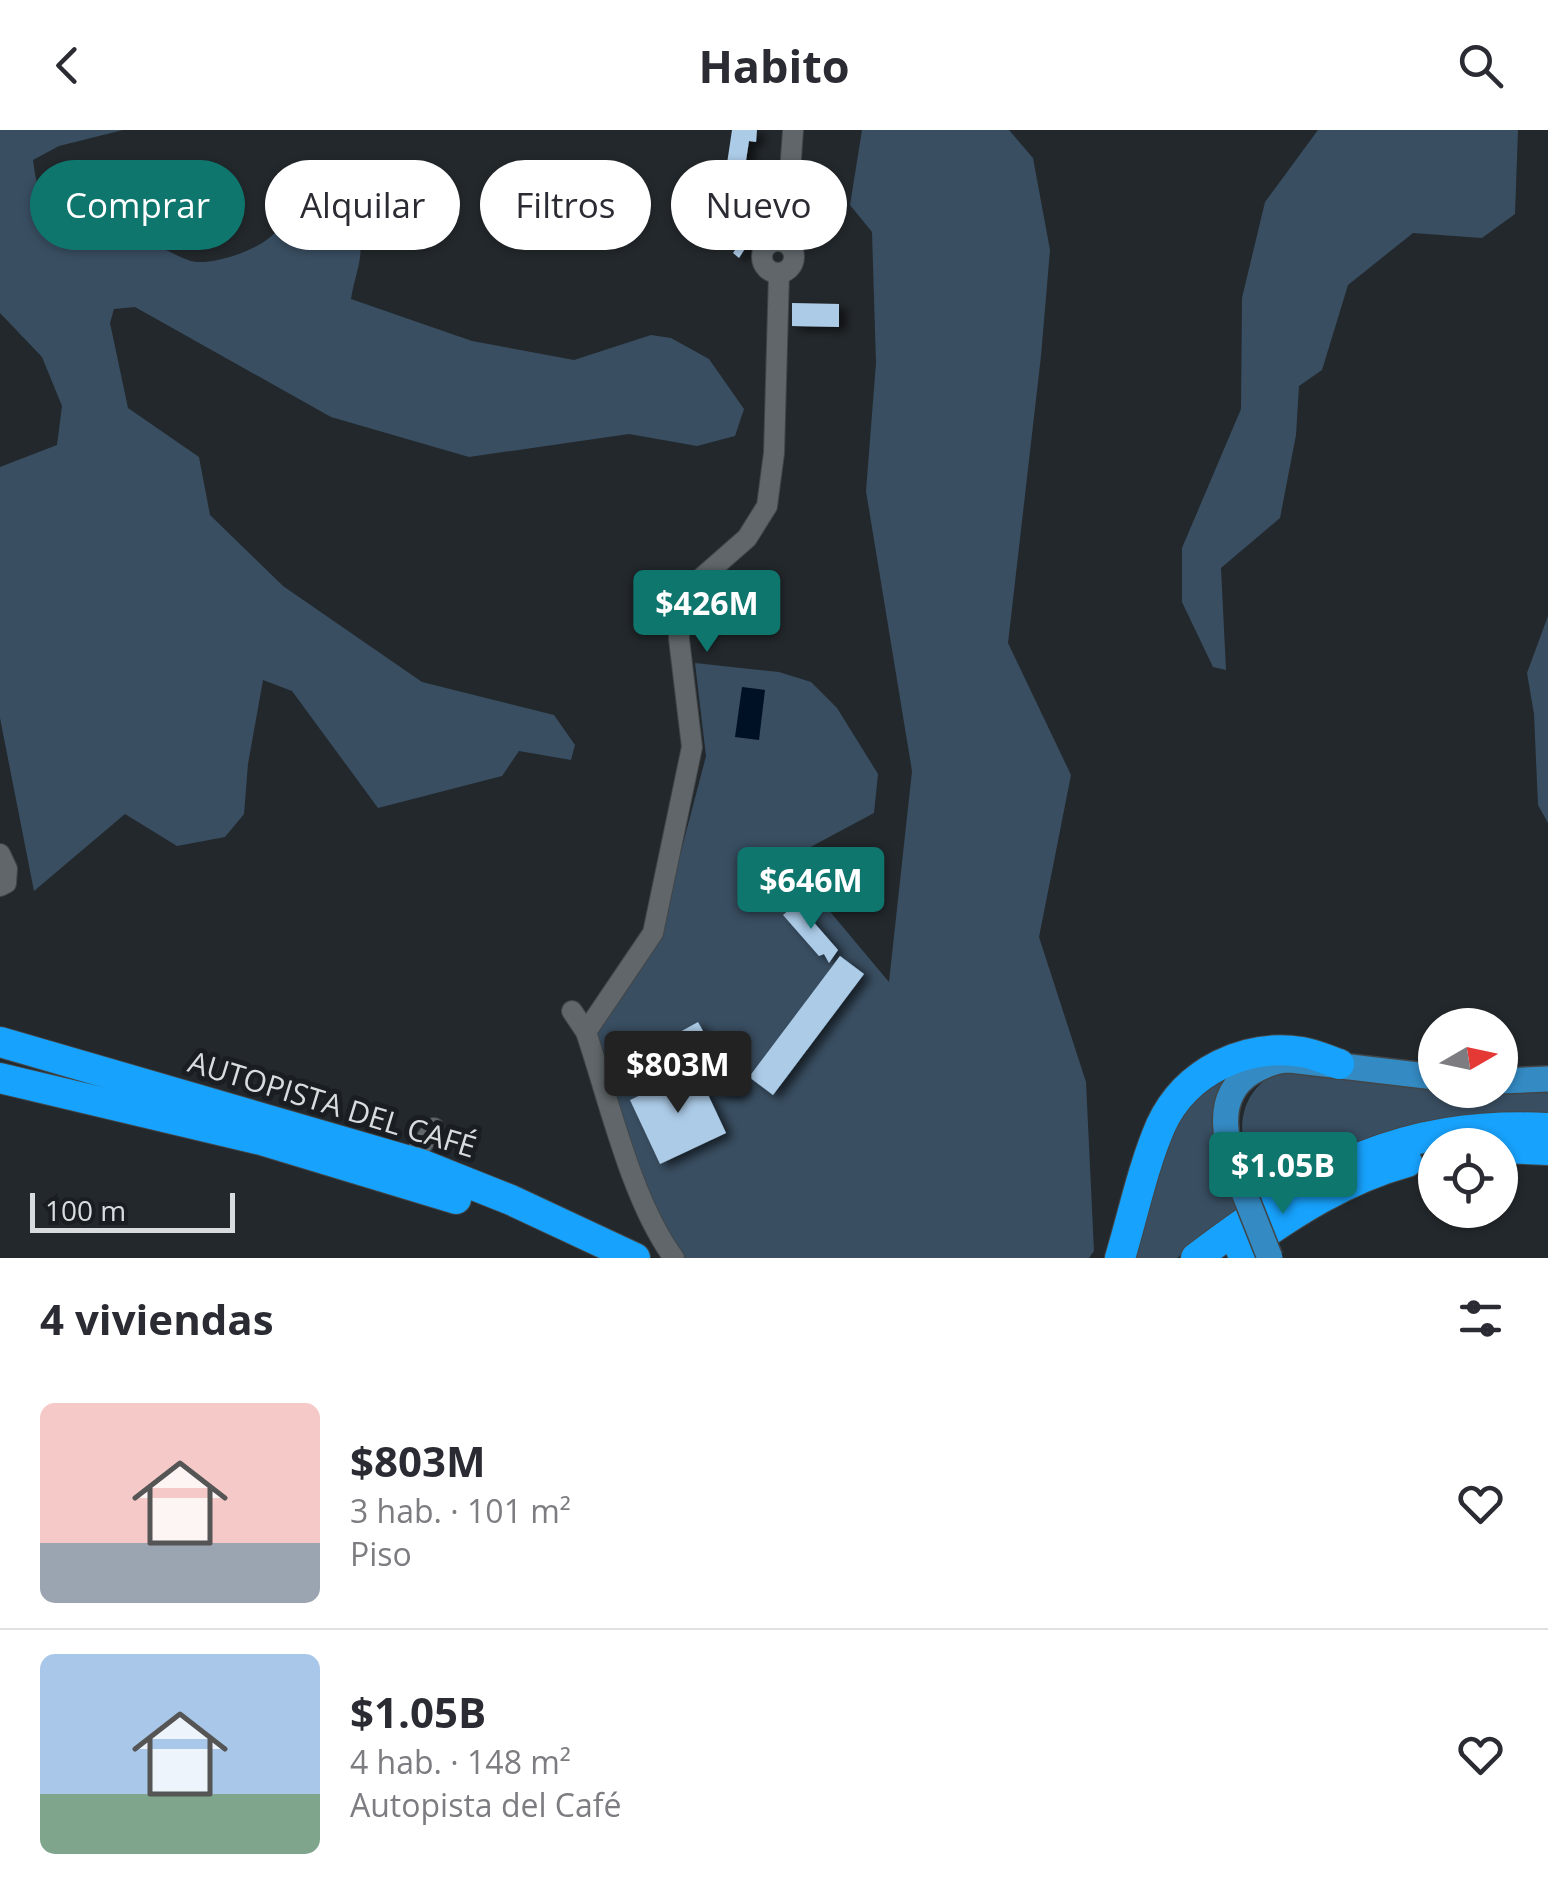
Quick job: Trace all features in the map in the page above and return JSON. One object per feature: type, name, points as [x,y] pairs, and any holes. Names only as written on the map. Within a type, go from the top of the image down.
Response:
[{"type":"highway","name":"AUTOPISTA DEL CAFÉ","points":[[0,1042],[410,1161],[481,1187],[635,1258]]},
{"type":"highway","points":[[1120,1258],[1160,1127],[1191,1086],[1222,1063],[1260,1051],[1306,1052],[1339,1064]]},
{"type":"highway","name":"AUTOPISTA DEL CAFÉ","points":[[0,1078],[261,1140],[408,1182],[588,1258]]},
{"type":"highway","points":[[1196,1258],[1294,1188],[1361,1155],[1463,1130],[1548,1128]]},
{"type":"highway","points":[[1518,1149],[1548,1150]]},
{"type":"highway","points":[[1231,1258],[1314,1201],[1384,1169],[1418,1160]]},
{"type":"highway","points":[[1248,1258],[1314,1201]]},
{"type":"main road","points":[[1270,1258],[1228,1142],[1228,1102],[1238,1083],[1258,1069],[1282,1060],[1418,1075]]},
{"type":"main road","points":[[1518,1080],[1548,1078]]},
{"type":"street","points":[[586,1032],[652,933],[692,747],[679,608],[690,588],[748,538],[767,506],[774,453],[779,273],[765,267],[762,252],[768,243],[785,242],[793,130]]},
{"type":"street","points":[[0,854],[8,876],[0,886]]},
{"type":"street","points":[[572,1011],[586,1032],[640,1196],[660,1240],[674,1258]]},
{"type":"street","points":[[410,1161],[434,1128]]},
{"type":"shaded area","points":[[0,130],[123,130],[59,146],[30,160],[30,250],[167,250],[188,260],[207,262],[230,257],[265,241],[265,250],[360,250],[351,299],[472,341],[574,360],[651,335],[671,338],[709,359],[744,409],[735,436],[697,446],[629,434],[469,457],[331,417],[135,307],[114,309],[110,323],[128,408],[199,457],[210,515],[283,586],[422,682],[554,715],[575,745],[571,760],[519,751],[502,776],[378,808],[292,691],[263,680],[248,764],[244,814],[225,837],[177,846],[125,814],[34,891],[0,718],[0,467],[57,445],[62,406],[42,357],[0,313]]},
{"type":"shaded area","points":[[862,130],[1009,130],[1033,158],[1050,250],[1008,643],[1071,775],[1039,937],[1086,1082],[1094,1251],[1089,1258],[685,1258],[655,1216],[635,1164],[597,1034],[657,943],[706,756],[695,663],[779,672],[811,682],[837,708],[878,774],[874,813],[790,858],[796,871],[889,982],[912,771],[866,491],[876,363],[872,232],[850,205]]},
{"type":"shaded area","points":[[1318,130],[1518,130],[1515,214],[1482,238],[1413,233],[1348,285],[1322,370],[1299,386],[1296,435],[1280,518],[1221,568],[1226,670],[1213,667],[1182,602],[1182,548],[1241,409],[1242,298],[1265,202]]},
{"type":"shaded area","points":[[1548,616],[1548,823],[1538,805],[1534,714],[1527,673]]},
{"type":"shaded area","points":[[742,687],[765,690],[759,740],[735,737]]},
{"type":"shaded area","points":[[1243,1064],[1227,1081],[1214,1116],[1219,1152],[1241,1210],[1177,1258],[1126,1258],[1183,1102]]},
{"type":"shaded area","points":[[1279,1071],[1341,1073],[1418,1088],[1418,1108],[1518,1108],[1518,1092],[1548,1090],[1548,1121],[1525,1120],[1499,1128],[1418,1128],[1418,1153],[1260,1201],[1242,1130],[1250,1097],[1261,1083]]},
{"type":"building","points":[[732,130],[757,130],[756,142],[749,141],[746,160],[728,160]]},
{"type":"building","points":[[792,303],[839,304],[839,327],[792,326]]},
{"type":"building","points":[[797,903],[838,950],[829,963],[783,915]]},
{"type":"building","points":[[840,956],[864,974],[773,1095],[749,1077]]},
{"type":"building","points":[[698,1022],[723,1067],[734,1066],[744,1074],[744,1089],[736,1095],[712,1092],[712,1077],[704,1081],[691,1056],[682,1061],[669,1038]]},
{"type":"building","points":[[696,1069],[726,1133],[660,1164],[630,1100]]}]
